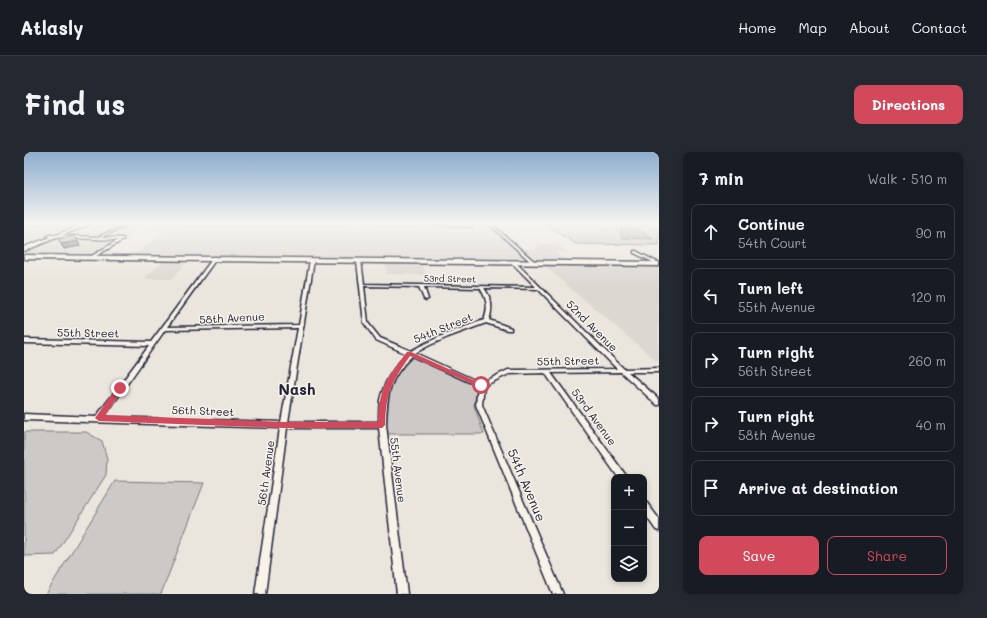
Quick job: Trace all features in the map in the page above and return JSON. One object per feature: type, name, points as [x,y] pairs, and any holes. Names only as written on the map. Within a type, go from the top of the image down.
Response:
[{"type":"main road","points":[[24,257],[658,264]]},
{"type":"main road","points":[[24,257],[89,258]]},
{"type":"street","points":[[89,258],[112,245]]},
{"type":"street","points":[[513,245],[533,262]]},
{"type":"street","points":[[636,252],[658,264]]},
{"type":"street","points":[[99,418],[214,259]]},
{"type":"street","name":"56th Avenue","points":[[260,594],[284,425],[312,260]]},
{"type":"street","points":[[359,261],[363,308],[366,323],[378,339],[481,385]]},
{"type":"street","name":"52nd Avenue","points":[[513,262],[622,370],[659,402]]},
{"type":"street","name":"53rd Street","points":[[362,285],[538,288]]},
{"type":"street","points":[[421,286],[426,300]]},
{"type":"street","points":[[481,287],[488,296],[491,310],[486,321],[509,329]]},
{"type":"street","name":"54th Street","points":[[409,354],[439,338],[486,321]]},
{"type":"street","name":"58th Avenue","points":[[163,329],[301,326]]},
{"type":"street","name":"55th Street","points":[[24,341],[152,344]]},
{"type":"street","name":"55th Avenue","points":[[402,594],[382,425],[382,404],[390,379],[409,354]]},
{"type":"street","name":"55th Street","points":[[481,385],[508,372],[659,370]]},
{"type":"street","name":"53rd Avenue","points":[[546,371],[621,474]]},
{"type":"street","name":"54th Avenue","points":[[481,385],[479,405],[558,594]]},
{"type":"street","name":"56th Street","points":[[24,417],[99,418],[284,425],[382,425]]},
{"type":"street","points":[[647,510],[659,527]]},
{"type":"shaded area","points":[[39,245],[110,245],[91,255],[24,254],[26,250]]},
{"type":"shaded area","points":[[147,245],[511,245],[516,249],[541,248],[537,245],[558,245],[567,252],[555,252],[566,261],[132,257]]},
{"type":"shaded area","points":[[162,262],[187,262],[172,279],[144,279]]},
{"type":"shaded area","points":[[385,263],[421,263],[426,275],[387,274]]},
{"type":"shaded area","points":[[543,264],[659,266],[659,363],[570,288]]},
{"type":"shaded area","points":[[413,358],[477,387],[474,406],[484,434],[387,434],[385,409],[390,387],[402,364]]},
{"type":"shaded area","points":[[24,432],[86,432],[102,441],[107,459],[106,475],[55,555],[24,556]]},
{"type":"shaded area","points":[[115,481],[204,483],[161,594],[46,594]]},
{"type":"district","name":"Nash","points":[[297,390]]},
{"type":"route","points":[[120,388],[99,418],[284,425],[382,425],[382,404],[386,389],[392,374],[398,365],[409,354],[481,385]]}]
